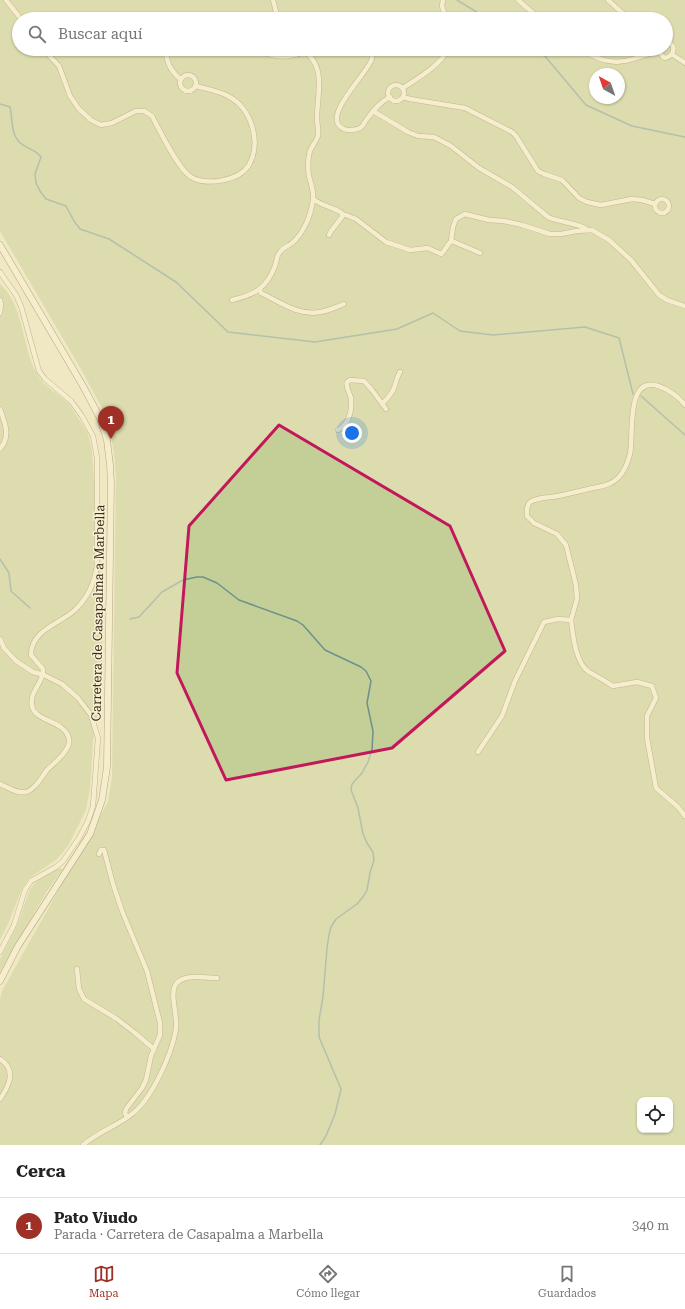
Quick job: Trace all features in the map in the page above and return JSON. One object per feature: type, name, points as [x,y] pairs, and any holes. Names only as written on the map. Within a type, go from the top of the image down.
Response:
[{"type":"main road","name":"Carretera de Casapalma a Marbella","points":[[0,245],[83,386],[100,418],[107,440],[111,484],[107,767],[102,800],[90,834],[76,859],[24,936],[0,980]]},
{"type":"street","points":[[6,0],[15,12]]},
{"type":"street","points":[[273,0],[276,12]]},
{"type":"street","points":[[443,0],[442,6],[444,12]]},
{"type":"street","points":[[518,0],[532,12]]},
{"type":"street","points":[[608,0],[621,12]]},
{"type":"street","points":[[673,47],[673,55],[685,63]]},
{"type":"street","points":[[50,56],[60,66],[70,96],[79,109],[91,120],[101,125],[112,122],[136,111],[144,111],[152,116],[181,168],[190,177],[200,181],[215,182],[226,180],[238,174],[248,166],[254,147],[252,124],[243,108],[228,96],[196,86]]},
{"type":"street","points":[[166,56],[172,71],[181,80]]},
{"type":"street","points":[[275,56],[286,56]]},
{"type":"street","points":[[232,300],[244,297],[260,290],[272,273],[278,254],[300,236],[310,213],[313,199],[312,185],[309,176],[308,156],[316,141],[318,133],[317,117],[319,78],[317,67],[311,56]]},
{"type":"street","points":[[372,56],[372,59],[367,68],[343,101],[338,111],[338,122],[343,128],[350,130],[360,128],[378,105],[390,97]]},
{"type":"street","points":[[403,88],[424,74],[444,56]]},
{"type":"street","points":[[592,56],[597,59],[620,62],[642,56]]},
{"type":"street","points":[[190,75],[195,78],[196,86],[190,91],[185,91],[180,85],[181,80],[185,76],[190,75]]},
{"type":"street","points":[[393,85],[403,88],[403,97],[400,100],[396,101],[390,97],[388,91],[393,85]]},
{"type":"street","points":[[403,97],[465,108],[512,132],[538,171],[562,180],[580,198],[587,202],[601,205],[632,199],[655,204]]},
{"type":"street","points":[[373,111],[408,132],[418,136],[434,137],[451,146],[479,168],[512,186],[553,220],[581,226],[598,234],[631,260],[659,296],[685,306]]},
{"type":"street","points":[[313,199],[341,212],[342,215],[356,219],[386,242],[410,250],[428,248],[442,254],[451,242],[453,227],[456,219],[465,214],[522,225],[555,235],[588,230]]},
{"type":"street","points":[[330,235],[331,231],[342,215]]},
{"type":"street","points":[[451,242],[455,242],[480,254]]},
{"type":"street","points":[[0,272],[21,306],[39,371],[45,379],[71,400],[82,416],[93,436],[97,458],[96,576],[87,596],[76,609],[43,631],[37,637],[33,644],[31,655],[43,669],[44,675],[32,696],[31,704],[33,710],[38,716],[57,724],[67,734],[70,740],[69,745],[66,751],[45,772],[37,785],[30,790],[19,792],[0,784]]},
{"type":"street","points":[[260,290],[261,293],[289,308],[298,311],[311,313],[321,312],[344,304]]},
{"type":"street","points":[[0,300],[2,304],[0,313]]},
{"type":"street","points":[[382,404],[390,396],[394,389],[400,372]]},
{"type":"street","points":[[338,430],[342,428],[349,418],[351,409],[351,399],[347,385],[348,381],[364,381],[386,409]]},
{"type":"street","points":[[685,405],[670,392],[660,386],[652,384],[644,386],[636,396],[633,409],[630,454],[622,474],[611,483],[579,492],[535,500],[528,504],[527,508],[527,516],[534,523],[557,534],[566,545],[578,599],[571,620],[578,658],[588,671],[613,686],[637,682],[652,686],[656,698],[647,716],[646,738],[656,788],[678,807],[685,816]]},
{"type":"street","points":[[0,409],[5,424],[7,438],[0,449]]},
{"type":"street","points":[[478,752],[502,716],[520,670],[544,622],[558,619],[571,620]]},
{"type":"street","points":[[0,639],[4,648],[16,661],[33,672],[44,675],[62,684],[78,698],[91,715],[98,738],[93,806],[88,821],[66,857],[56,867],[31,882],[25,890],[14,925],[0,952]]},
{"type":"street","points":[[99,854],[101,850],[104,850],[122,911],[147,970],[160,1023],[160,1035],[151,1056],[146,1080],[142,1088],[126,1109],[125,1113],[127,1117]]},
{"type":"street","points":[[77,969],[79,989],[84,999],[136,1033],[154,1049]]},
{"type":"street","points":[[83,1145],[92,1137],[127,1117],[142,1104],[150,1092],[174,1042],[176,1026],[173,995],[176,985],[184,978],[217,978]]},
{"type":"street","points":[[0,1059],[8,1067],[10,1076],[9,1084],[0,1099]]},
{"type":"highlighted area","points":[[279,425],[450,526],[505,651],[392,748],[226,780],[177,673],[189,526]]},
{"type":"green space","points":[[0,0],[685,0],[685,1145],[0,1145],[0,999],[2,991],[108,802],[112,777],[116,477],[114,452],[107,417],[82,371],[0,231]]},
{"type":"green space","points":[[0,284],[8,293],[14,304],[28,351],[37,374],[46,385],[66,401],[88,434],[92,452],[103,594],[102,690],[93,741],[90,788],[86,810],[68,846],[57,859],[28,879],[21,891],[0,940]]},
{"type":"green space","points":[[58,868],[63,869],[47,891],[0,972],[0,959],[17,926],[30,889],[37,881]]},
{"type":"waterway","points":[[457,0],[477,12]]},
{"type":"waterway","points":[[545,56],[586,105],[632,126],[685,137]]},
{"type":"waterway","points":[[0,104],[10,107],[14,133],[19,142],[37,152],[41,157],[35,174],[36,183],[46,199],[66,206],[80,229],[109,239],[176,282],[228,332],[315,342],[397,329],[433,313],[460,331],[493,335],[585,327],[619,338],[633,394]]},
{"type":"waterway","points":[[641,396],[685,435]]},
{"type":"waterway","points":[[0,559],[9,573],[11,591],[30,608]]},
{"type":"waterway","points":[[130,619],[139,617],[162,592],[183,580],[203,577],[217,583],[239,600],[297,621],[303,625],[325,650],[361,667],[366,671],[371,681],[367,703],[373,731],[372,750],[368,762],[362,773],[352,784],[351,790],[358,808],[363,834],[373,852],[374,860],[367,890],[363,897],[357,904],[336,919],[331,927],[329,935],[323,997],[319,1020],[319,1037],[341,1089],[335,1114],[326,1136],[320,1145]]},
{"type":"place","name":"Pato Viudo","points":[[111,439]]}]
